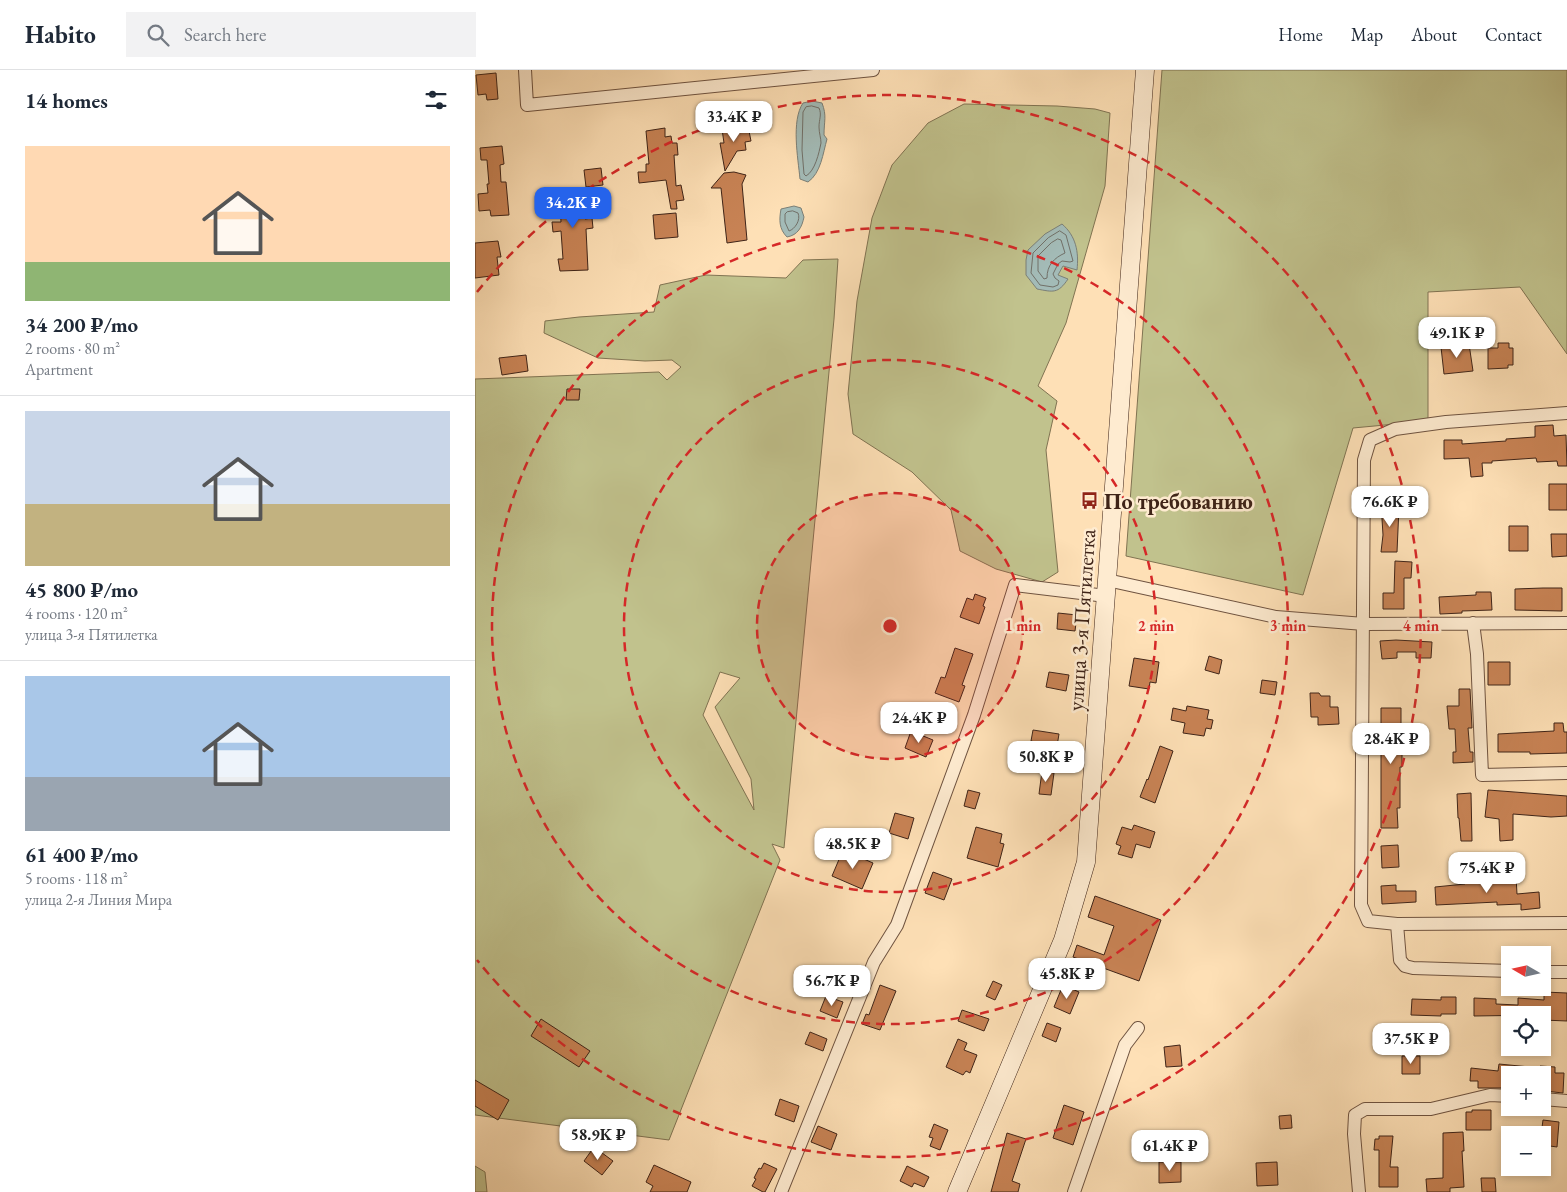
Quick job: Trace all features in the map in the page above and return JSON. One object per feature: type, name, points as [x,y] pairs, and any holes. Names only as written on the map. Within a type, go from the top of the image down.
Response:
[{"type":"main road","name":"улица 3-я Пятилетка","points":[[957,1192],[1063,940],[1086,862],[1145,70]]},
{"type":"street","points":[[525,70],[527,105],[769,75],[873,70]]},
{"type":"street","points":[[1567,413],[1438,423],[1395,429],[1370,440],[1364,460],[1361,904],[1368,921],[1397,924],[1567,923]]},
{"type":"street","points":[[781,1192],[874,962],[897,924],[974,715],[1015,585],[1106,588],[1276,617],[1364,624],[1567,623]]},
{"type":"street","points":[[1473,623],[1477,654],[1482,775],[1567,773]]},
{"type":"street","points":[[1397,924],[1400,960],[1405,966],[1413,968],[1501,971]]},
{"type":"street","points":[[1551,972],[1567,972]]},
{"type":"street","points":[[1073,1192],[1125,1045],[1138,1028]]},
{"type":"street","points":[[1359,1192],[1353,1134],[1355,1115],[1365,1109],[1431,1109],[1490,1095],[1501,1096]]},
{"type":"street","points":[[1551,1100],[1567,1101]]},
{"type":"green space","points":[[1162,70],[1567,70],[1567,354],[1520,287],[1428,292],[1428,421],[1353,428],[1303,595],[1126,556]]},
{"type":"green space","points":[[964,104],[1057,106],[1095,109],[1110,113],[1105,186],[1066,323],[1038,386],[1057,401],[1046,450],[1058,572],[1042,582],[996,569],[960,551],[951,510],[912,472],[853,434],[848,394],[857,301],[872,218],[892,165],[928,123]]},
{"type":"green space","points":[[838,259],[784,848],[772,844],[780,860],[669,1140],[475,1115],[475,379],[659,372],[667,380],[681,367],[672,360],[645,361],[598,358],[544,333],[545,321],[654,312],[660,285],[706,275],[786,278],[803,260]],"holes":[[[720,672],[740,678],[715,707],[751,779],[754,810],[703,715]]]},
{"type":"green space","points":[[475,1166],[485,1172],[487,1192],[475,1192]]},
{"type":"water","points":[[812,101],[822,103],[824,108],[824,135],[827,139],[819,168],[808,182],[800,179],[796,129],[799,111],[803,103]]},
{"type":"water","points":[[794,206],[801,208],[804,217],[799,230],[787,237],[782,231],[780,224],[781,209]]},
{"type":"water","points":[[1062,224],[1071,234],[1075,245],[1077,270],[1063,266],[1058,275],[1068,279],[1058,290],[1037,289],[1026,275],[1028,250],[1045,234]]},
{"type":"building","points":[[496,73],[498,99],[487,100],[486,94],[478,95],[476,75]]},
{"type":"building","points":[[748,126],[751,141],[745,142],[746,150],[737,151],[725,171],[720,143],[724,143],[722,129]]},
{"type":"building","points":[[665,128],[665,137],[671,136],[672,143],[677,143],[678,155],[674,155],[676,186],[681,185],[684,200],[676,201],[677,209],[671,209],[666,180],[639,183],[638,172],[646,172],[646,164],[649,164],[646,131]]},
{"type":"building","points":[[502,146],[504,164],[500,165],[501,182],[506,182],[509,215],[491,216],[490,210],[479,211],[478,194],[488,193],[487,184],[489,184],[487,160],[481,160],[480,148]]},
{"type":"building","points":[[601,168],[603,185],[586,187],[584,170]]},
{"type":"building","points":[[734,172],[746,175],[742,184],[747,240],[727,243],[721,188],[711,188],[724,173]]},
{"type":"building","points":[[583,188],[585,219],[592,218],[593,228],[586,229],[588,270],[560,271],[558,259],[563,259],[561,231],[553,232],[552,222],[561,222],[560,201],[553,201],[552,190]]},
{"type":"building","points":[[676,213],[678,237],[655,239],[653,215]]},
{"type":"building","points":[[498,241],[501,257],[497,257],[499,275],[475,278],[475,243]]},
{"type":"building","points":[[1498,343],[1509,343],[1509,348],[1513,348],[1513,365],[1508,365],[1508,368],[1488,369],[1488,348],[1498,348]]},
{"type":"building","points":[[1469,344],[1473,371],[1444,374],[1441,347]]},
{"type":"building","points":[[526,355],[528,371],[502,375],[499,358]]},
{"type":"building","points":[[567,389],[580,389],[579,400],[566,400]]},
{"type":"building","points":[[1553,425],[1554,436],[1566,435],[1567,466],[1558,466],[1557,461],[1537,462],[1536,458],[1492,461],[1492,463],[1482,463],[1483,476],[1471,477],[1469,458],[1444,459],[1444,440],[1462,440],[1462,444],[1506,441],[1506,439],[1535,437],[1535,426]]},
{"type":"building","points":[[1549,484],[1567,484],[1567,510],[1549,510]]},
{"type":"building","points":[[1391,502],[1391,507],[1399,507],[1397,552],[1381,552],[1383,535],[1381,503]]},
{"type":"building","points":[[1509,526],[1528,526],[1528,551],[1509,551]]},
{"type":"building","points":[[1551,534],[1567,534],[1567,556],[1552,557]]},
{"type":"building","points":[[1395,561],[1412,562],[1411,578],[1404,578],[1404,609],[1383,609],[1383,593],[1394,593]]},
{"type":"building","points":[[1562,588],[1562,611],[1515,610],[1515,589]]},
{"type":"building","points":[[1476,592],[1491,592],[1492,610],[1440,614],[1439,597],[1476,595]]},
{"type":"building","points":[[975,594],[986,598],[979,624],[960,617],[967,598],[973,600]]},
{"type":"building","points":[[1058,613],[1077,615],[1075,631],[1057,629]]},
{"type":"building","points":[[1380,641],[1432,642],[1431,658],[1416,658],[1416,652],[1397,652],[1397,658],[1382,659]]},
{"type":"building","points":[[955,648],[973,654],[962,685],[965,686],[959,702],[935,693],[941,677],[945,678]]},
{"type":"building","points":[[1209,656],[1222,660],[1219,674],[1205,670]]},
{"type":"building","points":[[1134,658],[1159,662],[1156,683],[1150,682],[1149,689],[1129,686]]},
{"type":"building","points":[[1488,662],[1510,662],[1510,685],[1488,685]]},
{"type":"building","points":[[1049,672],[1069,675],[1066,691],[1046,687]]},
{"type":"building","points":[[1262,680],[1277,682],[1275,695],[1260,693]]},
{"type":"building","points":[[1459,689],[1470,689],[1472,728],[1468,728],[1470,752],[1473,752],[1473,762],[1453,763],[1453,752],[1456,752],[1455,729],[1449,729],[1447,706],[1459,706]]},
{"type":"building","points":[[1310,693],[1330,696],[1330,707],[1338,707],[1339,724],[1318,725],[1318,717],[1311,717]]},
{"type":"building","points":[[1187,706],[1209,710],[1207,719],[1213,720],[1211,729],[1206,728],[1204,736],[1183,733],[1185,723],[1171,720],[1173,708],[1186,711]]},
{"type":"building","points":[[1381,708],[1401,708],[1401,733],[1406,733],[1407,744],[1402,745],[1402,767],[1400,767],[1400,808],[1397,808],[1398,828],[1381,828]]},
{"type":"building","points":[[1554,723],[1563,723],[1564,732],[1567,732],[1567,753],[1530,754],[1530,752],[1498,752],[1498,734],[1554,731]]},
{"type":"building","points":[[1033,730],[1059,734],[1057,746],[1049,745],[1049,749],[1038,747],[1039,743],[1031,741]]},
{"type":"building","points":[[911,731],[933,740],[926,757],[905,748]]},
{"type":"building","points":[[1160,746],[1173,751],[1155,803],[1140,797]]},
{"type":"building","points":[[1042,771],[1054,773],[1051,795],[1039,794]]},
{"type":"building","points":[[968,790],[980,793],[975,809],[964,806]]},
{"type":"building","points":[[1488,790],[1567,796],[1567,816],[1551,817],[1513,814],[1513,840],[1500,841],[1499,819],[1485,817]]},
{"type":"building","points":[[1471,793],[1472,841],[1461,841],[1457,794]]},
{"type":"building","points":[[895,813],[914,818],[908,839],[889,833]]},
{"type":"building","points":[[1134,825],[1155,832],[1150,848],[1136,844],[1132,858],[1118,854],[1121,846],[1116,844],[1122,827],[1132,830]]},
{"type":"building","points":[[976,827],[1002,834],[1000,843],[1004,844],[998,867],[967,858]]},
{"type":"building","points":[[1398,845],[1399,867],[1382,868],[1381,846]]},
{"type":"building","points":[[843,850],[873,863],[862,889],[832,876]]},
{"type":"building","points":[[933,872],[952,879],[944,900],[925,893]]},
{"type":"building","points":[[1516,877],[1517,894],[1539,892],[1540,908],[1521,910],[1521,904],[1497,905],[1497,902],[1436,905],[1435,887],[1465,884],[1465,880]]},
{"type":"building","points":[[1396,885],[1396,891],[1416,891],[1416,902],[1382,904],[1381,886]]},
{"type":"building","points":[[1095,896],[1161,920],[1139,981],[1073,957],[1077,945],[1104,955],[1114,926],[1088,917]]},
{"type":"building","points":[[993,981],[1002,985],[995,1000],[986,996]]},
{"type":"building","points":[[880,985],[896,991],[880,1030],[862,1024],[866,1014],[869,1015]]},
{"type":"building","points":[[1063,985],[1079,992],[1070,1014],[1054,1007]]},
{"type":"building","points":[[1551,992],[1567,993],[1567,1021],[1551,1020],[1551,1006],[1501,1006],[1501,1016],[1474,1016],[1474,998],[1496,999],[1496,1004],[1518,1005],[1518,998],[1544,1000],[1544,996],[1551,996]]},
{"type":"building","points":[[826,996],[843,1002],[837,1018],[820,1011]]},
{"type":"building","points":[[1441,997],[1456,997],[1456,1014],[1441,1014],[1441,1016],[1411,1015],[1412,999],[1441,1000]]},
{"type":"building","points":[[962,1010],[989,1019],[984,1031],[958,1021]]},
{"type":"building","points":[[541,1019],[590,1051],[579,1067],[531,1036]]},
{"type":"building","points":[[1047,1023],[1061,1028],[1056,1042],[1042,1036]]},
{"type":"building","points":[[810,1032],[827,1039],[823,1051],[805,1044]]},
{"type":"building","points":[[958,1039],[967,1043],[964,1050],[977,1055],[970,1073],[966,1071],[963,1075],[946,1067]]},
{"type":"building","points":[[1180,1045],[1182,1066],[1166,1067],[1164,1047]]},
{"type":"building","points":[[1402,1056],[1420,1056],[1420,1074],[1402,1074]]},
{"type":"building","points":[[1499,1064],[1520,1066],[1501,1066],[1501,1088],[1478,1088],[1478,1081],[1470,1081],[1471,1068],[1498,1071]]},
{"type":"building","points":[[1551,1067],[1555,1067],[1555,1073],[1564,1073],[1563,1093],[1551,1092]]},
{"type":"building","points":[[475,1080],[509,1100],[498,1120],[475,1106]]},
{"type":"building","points":[[780,1099],[799,1106],[794,1122],[775,1115]]},
{"type":"building","points":[[1064,1105],[1084,1112],[1073,1145],[1053,1138]]},
{"type":"building","points":[[1472,1110],[1491,1110],[1491,1130],[1466,1130],[1466,1112],[1472,1112]]},
{"type":"building","points":[[1291,1115],[1292,1128],[1280,1129],[1279,1116]]},
{"type":"building","points":[[1543,1120],[1559,1122],[1557,1147],[1551,1146],[1551,1126],[1542,1126]]},
{"type":"building","points":[[934,1124],[948,1130],[940,1150],[930,1146],[933,1138],[929,1137]]},
{"type":"building","points":[[818,1126],[837,1134],[831,1150],[811,1142]]},
{"type":"building","points":[[1463,1132],[1464,1187],[1450,1188],[1450,1192],[1427,1192],[1426,1179],[1443,1178],[1443,1133]]},
{"type":"building","points":[[1007,1133],[1026,1139],[1012,1181],[1020,1184],[1018,1192],[991,1192]]},
{"type":"building","points":[[1379,1136],[1393,1136],[1390,1167],[1398,1167],[1398,1187],[1379,1187],[1379,1150],[1374,1150],[1375,1139],[1379,1139]]},
{"type":"building","points":[[594,1147],[613,1161],[602,1175],[584,1161]]},
{"type":"building","points":[[1159,1162],[1181,1162],[1181,1182],[1159,1183]]},
{"type":"building","points":[[1277,1162],[1278,1185],[1257,1186],[1256,1163]]},
{"type":"building","points":[[764,1163],[777,1169],[765,1192],[763,1192],[752,1186],[759,1168],[761,1169]]},
{"type":"building","points":[[654,1165],[691,1182],[687,1192],[650,1192],[653,1186],[646,1182]]},
{"type":"building","points":[[907,1166],[929,1177],[924,1187],[914,1183],[912,1187],[900,1181]]},
{"type":"building","points":[[1481,1178],[1495,1178],[1496,1192],[1482,1192]]},
{"type":"place","name":"По требованию","points":[[1090,501]]}]
